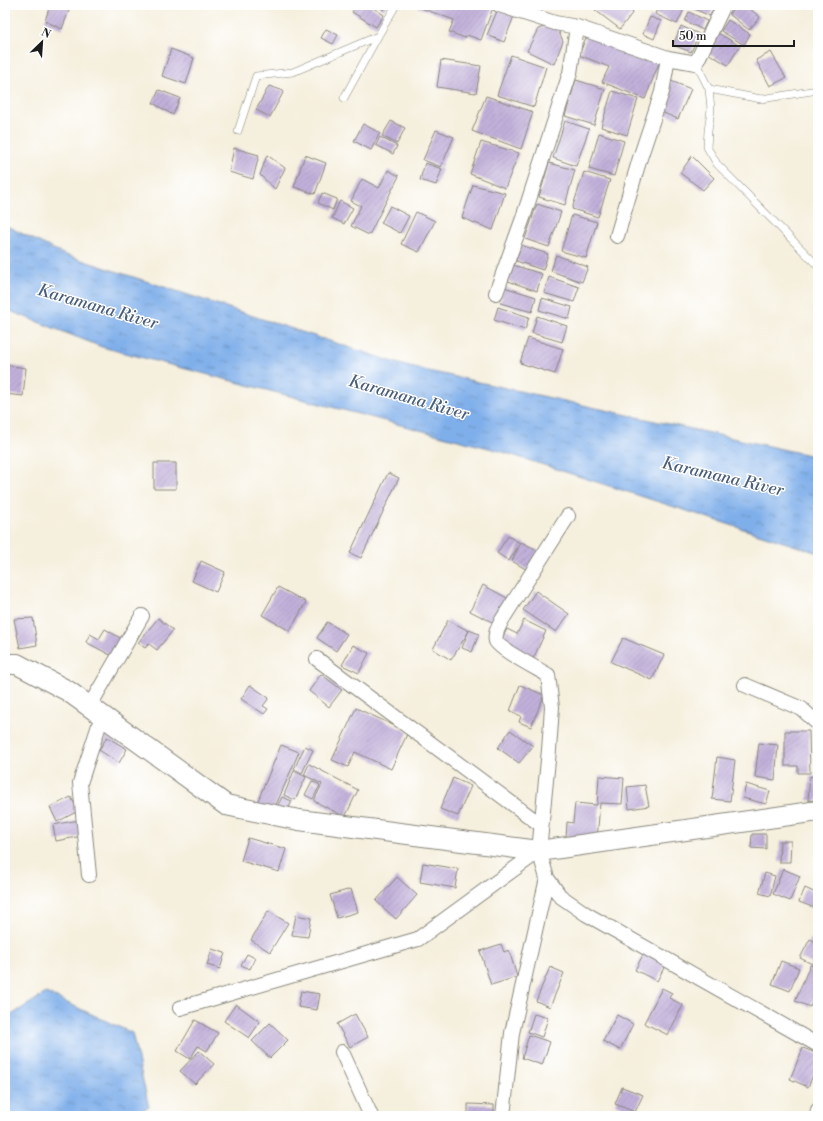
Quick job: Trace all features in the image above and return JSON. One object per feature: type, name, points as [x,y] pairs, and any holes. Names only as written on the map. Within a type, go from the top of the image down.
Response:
[{"type":"main road","points":[[5,664],[17,664],[68,691],[226,805],[299,820],[539,851],[818,811]]},
{"type":"street","points":[[499,5],[555,24],[576,26],[668,58],[696,63],[724,5]]},
{"type":"street","points":[[496,292],[523,218],[570,73],[576,26]]},
{"type":"street","points":[[617,236],[640,158],[662,92],[668,58]]},
{"type":"street","points":[[568,516],[502,620],[497,632],[496,640],[500,646],[508,652],[548,675],[552,707],[539,851],[546,878],[560,896],[586,914],[818,1045]]},
{"type":"street","points":[[90,875],[80,783],[96,711],[142,616]]},
{"type":"street","points":[[317,659],[541,825]]},
{"type":"street","points":[[745,685],[802,709],[818,724]]},
{"type":"street","points":[[180,1008],[418,939],[539,851]]},
{"type":"street","points":[[503,1116],[512,1033],[546,878]]},
{"type":"street","points":[[342,1052],[372,1116]]},
{"type":"street","points":[[816,1116],[818,1110]]},
{"type":"lane","points":[[344,98],[396,5]]},
{"type":"lane","points":[[238,131],[256,76],[293,72],[378,36]]},
{"type":"lane","points":[[696,63],[709,89],[711,109],[707,147],[718,164],[818,266]]},
{"type":"lane","points":[[709,89],[761,99],[818,90]]},
{"type":"water","name":"Karamana River","points":[[5,225],[63,254],[406,366],[818,457],[818,553],[500,451],[102,347],[5,309]]},
{"type":"water","points":[[46,993],[132,1033],[149,1107],[134,1116],[5,1116],[5,1019]]},
{"type":"building","points":[[50,5],[71,5],[62,29],[45,21]]},
{"type":"building","points":[[357,5],[369,5],[384,15],[376,27],[352,12]]},
{"type":"building","points":[[378,5],[387,5],[383,10]]},
{"type":"building","points":[[419,5],[494,5],[481,40],[467,35],[465,38],[449,32],[454,20],[418,7]]},
{"type":"building","points":[[579,5],[587,5],[586,8]]},
{"type":"building","points":[[599,5],[623,5],[633,12],[620,29],[595,10]]},
{"type":"building","points":[[659,5],[680,5],[685,7],[677,24],[655,14]]},
{"type":"building","points":[[690,5],[715,5],[710,16],[690,7]]},
{"type":"building","points":[[737,5],[745,5],[760,17],[749,30],[729,14]]},
{"type":"building","points":[[498,9],[514,16],[504,42],[487,35]]},
{"type":"building","points":[[689,12],[707,21],[703,30],[685,21]]},
{"type":"building","points":[[650,17],[661,21],[654,39],[643,34]]},
{"type":"building","points":[[728,20],[750,34],[744,45],[721,31]]},
{"type":"building","points":[[555,23],[563,41],[554,64],[527,51],[538,29]]},
{"type":"building","points":[[681,26],[699,34],[691,52],[673,45]]},
{"type":"building","points":[[326,29],[338,35],[333,44],[321,38]]},
{"type":"building","points":[[718,33],[740,46],[728,65],[706,52]]},
{"type":"building","points":[[587,35],[659,63],[645,99],[602,82],[609,67],[579,55]]},
{"type":"building","points":[[171,49],[194,58],[186,84],[162,76]]},
{"type":"building","points":[[771,52],[786,78],[770,86],[756,60]]},
{"type":"building","points":[[511,55],[546,67],[534,107],[497,95]]},
{"type":"building","points":[[441,60],[481,66],[476,93],[437,87]]},
{"type":"building","points":[[576,80],[605,89],[594,125],[565,116]]},
{"type":"building","points":[[671,81],[691,89],[678,119],[659,111]]},
{"type":"building","points":[[269,86],[284,91],[270,117],[256,110]]},
{"type":"building","points":[[159,90],[180,98],[173,115],[153,103]]},
{"type":"building","points":[[612,91],[638,99],[627,135],[601,127]]},
{"type":"building","points":[[486,96],[533,112],[521,149],[472,131]]},
{"type":"building","points":[[391,121],[405,128],[397,144],[382,136]]},
{"type":"building","points":[[565,121],[589,129],[576,166],[553,158]]},
{"type":"building","points":[[363,124],[380,133],[371,150],[354,141]]},
{"type":"building","points":[[436,130],[454,137],[441,167],[423,160]]},
{"type":"building","points":[[599,133],[624,141],[614,176],[589,169]]},
{"type":"building","points":[[380,137],[397,146],[393,154],[376,145]]},
{"type":"building","points":[[481,142],[519,153],[505,188],[470,174]]},
{"type":"building","points":[[234,148],[259,155],[253,179],[229,172]]},
{"type":"building","points":[[267,155],[285,168],[275,189],[260,175]]},
{"type":"building","points":[[305,155],[326,163],[315,194],[294,187]]},
{"type":"building","points":[[692,156],[714,178],[703,190],[680,173]]},
{"type":"building","points":[[425,163],[442,169],[436,185],[420,180]]},
{"type":"building","points":[[549,163],[575,170],[565,205],[539,197]]},
{"type":"building","points":[[388,170],[399,176],[369,235],[351,226],[361,206],[351,201],[362,179],[379,188]]},
{"type":"building","points":[[584,172],[610,180],[598,217],[572,209]]},
{"type":"building","points":[[473,185],[505,193],[493,230],[462,218]]},
{"type":"building","points":[[322,193],[337,199],[333,210],[318,203]]},
{"type":"building","points":[[340,201],[353,208],[344,224],[332,218]]},
{"type":"building","points":[[537,204],[561,212],[549,247],[525,239]]},
{"type":"building","points":[[390,206],[409,216],[400,233],[381,223]]},
{"type":"building","points":[[416,212],[435,221],[419,252],[401,244]]},
{"type":"building","points":[[572,215],[597,222],[586,258],[561,251]]},
{"type":"building","points":[[521,245],[548,254],[543,270],[516,261]]},
{"type":"building","points":[[556,255],[588,267],[582,282],[551,271]]},
{"type":"building","points":[[513,265],[542,274],[537,291],[508,281]]},
{"type":"building","points":[[549,277],[579,287],[574,302],[544,293]]},
{"type":"building","points":[[504,287],[536,297],[532,312],[500,303]]},
{"type":"building","points":[[542,298],[572,307],[569,319],[539,310]]},
{"type":"building","points":[[498,307],[529,317],[525,330],[494,320]]},
{"type":"building","points":[[537,316],[567,326],[562,342],[532,333]]},
{"type":"building","points":[[528,338],[563,349],[555,374],[520,363]]},
{"type":"building","points":[[5,365],[26,368],[23,396],[5,394]]},
{"type":"building","points":[[154,463],[176,463],[176,489],[154,489]]},
{"type":"building","points":[[388,473],[399,478],[361,558],[350,553]]},
{"type":"building","points":[[508,536],[520,543],[509,561],[497,553]]},
{"type":"building","points":[[521,542],[539,551],[529,571],[512,561]]},
{"type":"building","points":[[201,561],[225,572],[216,592],[192,581]]},
{"type":"building","points":[[483,585],[509,599],[496,624],[470,611]]},
{"type":"building","points":[[278,587],[306,602],[290,631],[262,615]]},
{"type":"building","points":[[536,591],[569,614],[556,632],[523,610]]},
{"type":"building","points":[[33,618],[37,645],[20,648],[14,619]]},
{"type":"building","points":[[158,618],[173,630],[157,650],[149,644],[145,648],[138,643]]},
{"type":"building","points":[[448,620],[469,631],[451,660],[433,649]]},
{"type":"building","points":[[524,620],[546,631],[533,659],[500,643],[507,629],[517,634]]},
{"type":"building","points":[[327,622],[347,634],[336,651],[317,638]]},
{"type":"building","points":[[105,629],[122,639],[112,656],[86,642],[90,634],[99,639]]},
{"type":"building","points":[[469,630],[479,634],[472,652],[462,648]]},
{"type":"building","points":[[623,638],[664,655],[652,680],[611,662]]},
{"type":"building","points":[[353,645],[369,653],[359,673],[342,665]]},
{"type":"building","points":[[321,674],[342,690],[329,707],[309,691]]},
{"type":"building","points":[[250,685],[269,698],[263,706],[268,709],[264,714],[241,699]]},
{"type":"building","points":[[520,685],[544,695],[531,727],[519,722],[521,716],[510,711]]},
{"type":"building","points":[[356,708],[408,732],[391,769],[355,752],[348,767],[332,760]]},
{"type":"building","points":[[510,730],[533,746],[519,763],[498,748]]},
{"type":"building","points":[[785,731],[809,731],[810,773],[798,773],[798,766],[785,766]]},
{"type":"building","points":[[107,737],[127,749],[119,763],[99,750]]},
{"type":"building","points":[[759,743],[778,745],[775,780],[755,777]]},
{"type":"building","points":[[281,745],[299,752],[273,812],[256,805]]},
{"type":"building","points":[[305,746],[313,750],[302,773],[294,769]]},
{"type":"building","points":[[717,757],[735,760],[730,801],[712,799]]},
{"type":"building","points":[[309,764],[358,790],[345,817],[314,801],[322,784],[304,775]]},
{"type":"building","points":[[294,771],[306,777],[295,800],[284,795]]},
{"type":"building","points":[[599,776],[624,778],[622,804],[600,803],[597,840],[566,838],[567,822],[573,823],[575,803],[597,805]]},
{"type":"building","points":[[810,776],[818,777],[818,801],[808,800]]},
{"type":"building","points":[[453,778],[471,786],[458,816],[440,809]]},
{"type":"building","points":[[312,781],[320,785],[313,799],[305,795]]},
{"type":"building","points":[[746,784],[770,791],[766,804],[743,798]]},
{"type":"building","points":[[645,785],[649,806],[629,809],[627,787]]},
{"type":"building","points":[[71,797],[78,811],[57,822],[50,807]]},
{"type":"building","points":[[282,797],[292,801],[285,816],[275,811]]},
{"type":"building","points":[[79,820],[82,836],[56,841],[53,825]]},
{"type":"building","points":[[752,834],[766,834],[766,849],[751,848]]},
{"type":"building","points":[[248,838],[286,849],[279,872],[241,861]]},
{"type":"building","points":[[780,841],[791,841],[790,862],[779,862]]},
{"type":"building","points":[[423,863],[458,869],[455,888],[420,882]]},
{"type":"building","points":[[783,869],[800,876],[790,901],[773,894]]},
{"type":"building","points":[[765,873],[775,876],[770,896],[759,893]]},
{"type":"building","points":[[397,877],[417,895],[396,919],[376,901]]},
{"type":"building","points":[[805,888],[818,894],[818,909],[799,902]]},
{"type":"building","points":[[351,889],[358,912],[337,918],[330,895]]},
{"type":"building","points":[[268,911],[288,923],[270,952],[251,940]]},
{"type":"building","points":[[296,915],[311,918],[308,937],[292,935]]},
{"type":"building","points":[[810,939],[818,943],[818,967],[800,958]]},
{"type":"building","points":[[501,944],[504,952],[509,950],[517,977],[491,985],[480,951]]},
{"type":"building","points":[[212,949],[225,953],[220,969],[207,965]]},
{"type":"building","points":[[644,953],[666,964],[657,981],[635,970]]},
{"type":"building","points":[[247,954],[255,958],[250,969],[241,965]]},
{"type":"building","points":[[781,961],[799,968],[790,991],[772,984]]},
{"type":"building","points":[[810,965],[818,968],[818,989],[810,1007],[795,1001]]},
{"type":"building","points":[[550,967],[564,973],[550,1007],[536,1001]]},
{"type":"building","points":[[662,988],[672,993],[669,998],[683,1005],[668,1035],[644,1023]]},
{"type":"building","points":[[301,991],[320,994],[317,1010],[298,1007]]},
{"type":"building","points":[[236,1004],[260,1022],[249,1038],[224,1021]]},
{"type":"building","points":[[355,1014],[368,1037],[350,1047],[337,1024]]},
{"type":"building","points":[[534,1014],[548,1018],[542,1037],[528,1032]]},
{"type":"building","points":[[617,1015],[633,1024],[620,1050],[603,1041]]},
{"type":"building","points":[[195,1020],[218,1033],[207,1051],[198,1046],[190,1059],[177,1051]]},
{"type":"building","points":[[270,1023],[288,1040],[270,1058],[252,1041]]},
{"type":"building","points":[[529,1035],[550,1042],[542,1065],[522,1058]]},
{"type":"building","points":[[803,1048],[818,1054],[818,1063],[808,1087],[790,1079]]},
{"type":"building","points":[[199,1051],[214,1064],[195,1084],[180,1071]]},
{"type":"building","points":[[622,1087],[643,1095],[635,1112],[615,1104]]},
{"type":"building","points":[[468,1104],[494,1105],[494,1116],[468,1116]]}]
